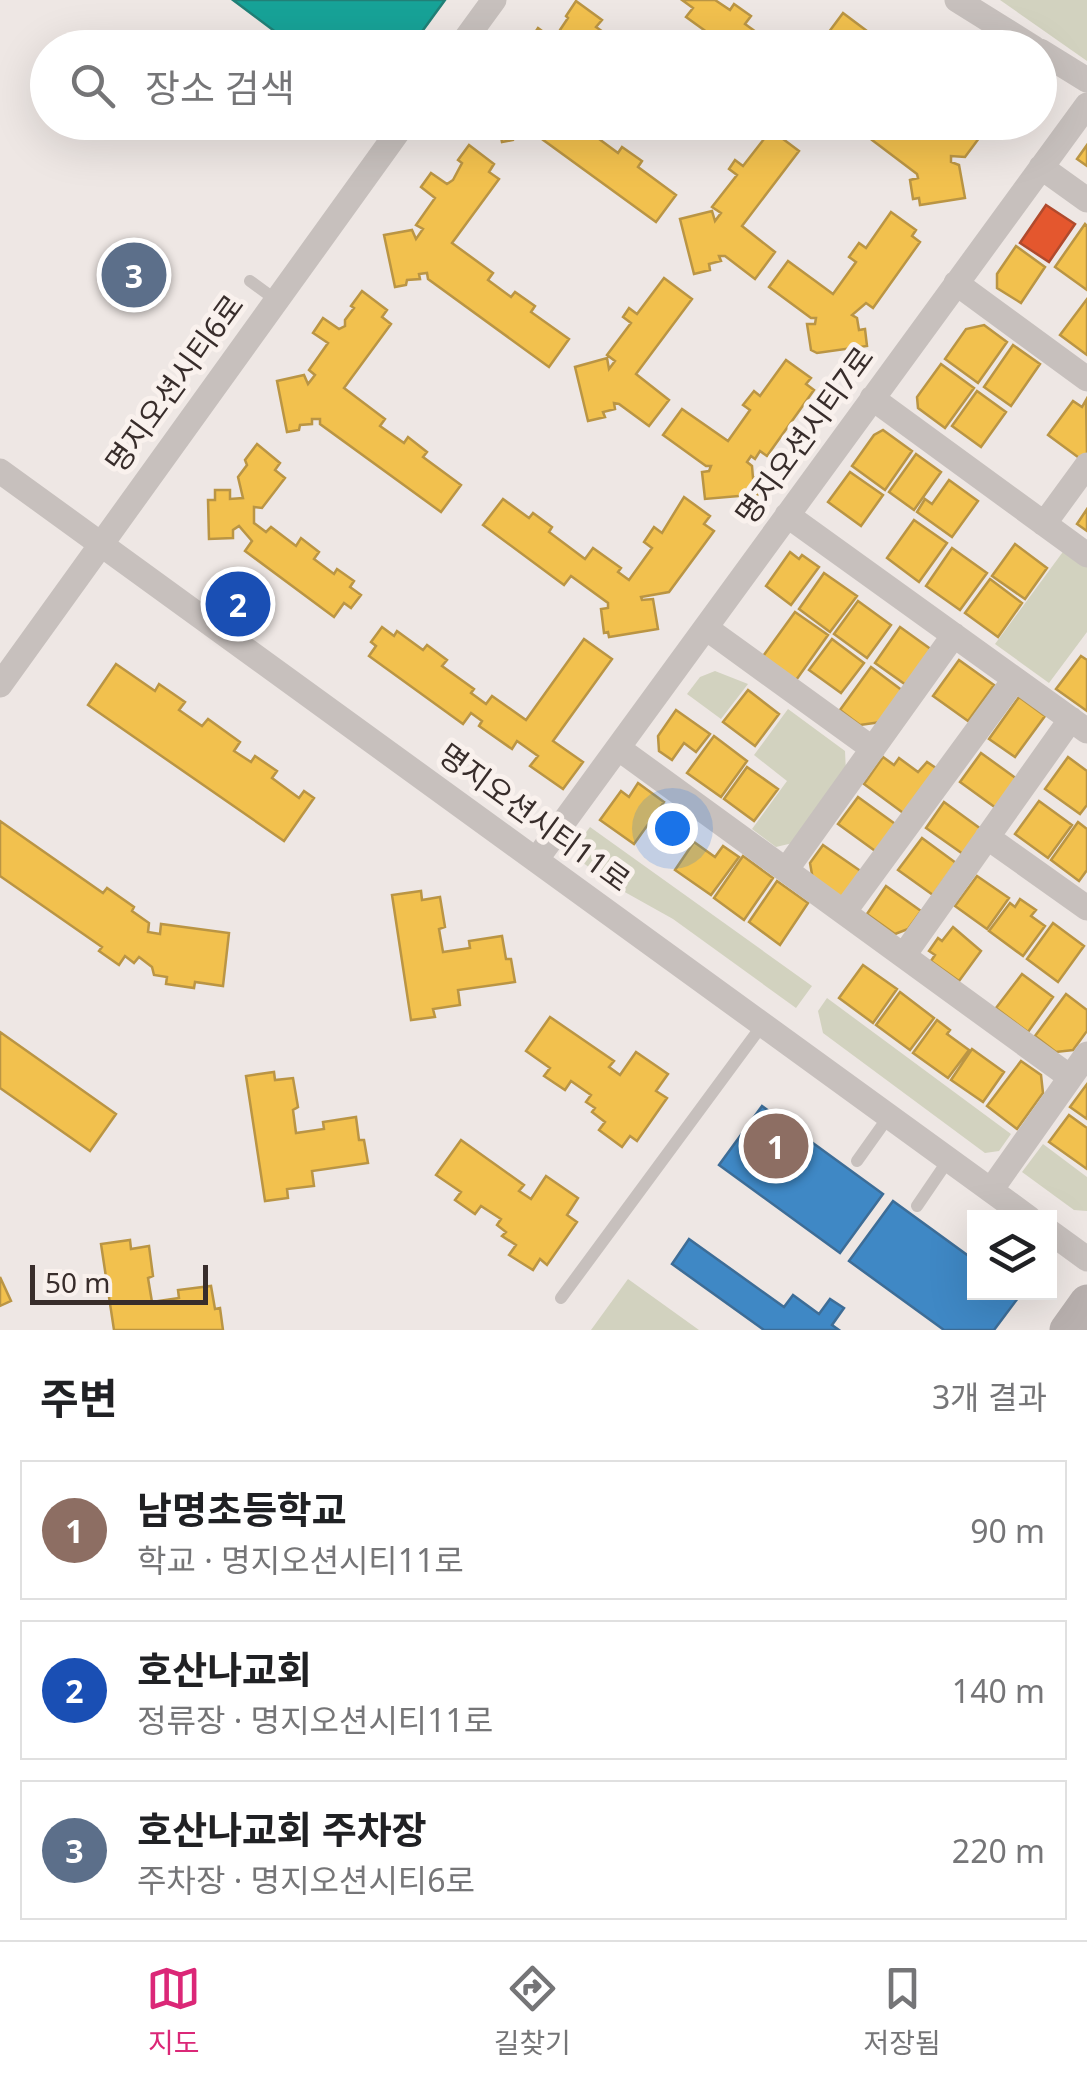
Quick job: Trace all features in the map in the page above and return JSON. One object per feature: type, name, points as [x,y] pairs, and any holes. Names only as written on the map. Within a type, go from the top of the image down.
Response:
[{"type":"main road","points":[[1067,1330],[1087,1302]]},
{"type":"street","points":[[472,30],[494,0]]},
{"type":"street","points":[[957,0],[1006,30]]},
{"type":"street","points":[[1057,61],[1087,80]]},
{"type":"street","name":"명지오션시티7로","points":[[536,860],[1087,105]]},
{"type":"street","name":"명지오션시티6로","points":[[0,685],[391,140]]},
{"type":"street","points":[[1041,167],[1087,200]]},
{"type":"street","points":[[956,284],[1087,379]]},
{"type":"street","points":[[872,398],[1087,554]]},
{"type":"street","points":[[1044,524],[1087,465]]},
{"type":"street","name":"명지오션시티11로","points":[[0,471],[1019,1210]]},
{"type":"street","points":[[788,514],[1079,725],[988,837],[904,955]]},
{"type":"street","points":[[706,628],[873,749]]},
{"type":"street","points":[[786,870],[954,635]]},
{"type":"street","points":[[844,912],[1014,678]]},
{"type":"street","points":[[618,748],[1070,1077]]},
{"type":"street","points":[[988,837],[1087,908]]},
{"type":"street","points":[[991,1190],[1087,1054]]},
{"type":"street","points":[[1057,1237],[1087,1259]]},
{"type":"lane","points":[[250,282],[276,300]]},
{"type":"lane","points":[[562,1298],[762,1024]]},
{"type":"lane","points":[[857,1161],[890,1116]]},
{"type":"lane","points":[[917,1206],[949,1159]]},
{"type":"green space","points":[[1000,0],[1087,0],[1087,61],[1057,40],[1057,30],[1043,30]]},
{"type":"green space","points":[[1065,549],[1087,566],[1087,632],[1049,683],[995,644]]},
{"type":"green space","points":[[715,671],[748,684],[721,719],[687,694],[700,677]]},
{"type":"green space","points":[[788,709],[845,751],[846,773],[797,842],[776,847],[752,829],[787,781],[754,755]]},
{"type":"green space","points":[[590,827],[812,986],[796,1008],[673,919],[614,886],[582,862],[581,839]]},
{"type":"green space","points":[[827,998],[1011,1134],[999,1151],[985,1153],[823,1033],[818,1011]]},
{"type":"green space","points":[[1043,1144],[1087,1177],[1087,1211],[1074,1210],[1022,1172]]},
{"type":"green space","points":[[628,1279],[699,1330],[591,1330]]},
{"type":"building: 주거","points":[[682,0],[715,0],[730,10],[734,4],[751,16],[745,24],[753,30],[704,30],[686,17],[693,8]]},
{"type":"building: 주거","points":[[576,1],[602,20],[596,27],[600,30],[560,30]]},
{"type":"building: 주거","points":[[843,13],[866,30],[830,30]]},
{"type":"building: 주거","points":[[543,140],[600,140],[618,153],[622,147],[642,161],[638,167],[676,195],[656,222]]},
{"type":"building: 주거","points":[[763,140],[784,140],[799,151],[742,226],[775,252],[755,279],[725,256],[709,264],[710,270],[694,274],[680,219],[712,211],[715,221],[721,213],[712,207],[737,175],[729,169],[735,160],[743,166]]},
{"type":"building: 주거","points":[[872,140],[978,140],[965,157],[951,156],[951,162],[959,165],[965,198],[920,205],[919,198],[913,199],[910,180],[918,178]]},
{"type":"building: 주거","points":[[469,145],[494,164],[489,172],[499,179],[452,243],[493,273],[488,280],[511,297],[515,292],[535,306],[531,312],[569,339],[549,367],[428,279],[427,273],[395,287],[384,235],[412,230],[416,239],[423,229],[416,225],[435,198],[421,187],[431,173],[447,184],[453,180],[462,163],[458,160]]},
{"type":"building: 주거","points":[[1087,145],[1087,166],[1077,159]]},
{"type":"building: 주거","points":[[891,212],[916,230],[912,236],[920,242],[873,308],[866,303],[852,315],[857,318],[859,330],[865,329],[867,346],[817,353],[811,350],[807,324],[815,324],[816,318],[769,287],[788,261],[833,294],[856,262],[849,257],[859,243],[866,248]]},
{"type":"building: 주거","points":[[1087,226],[1087,290],[1055,267]]},
{"type":"building: 주거","points":[[1016,246],[1045,267],[1021,303],[997,288],[997,274]]},
{"type":"building: 주거","points":[[664,278],[692,299],[636,374],[669,400],[649,426],[614,403],[615,409],[603,412],[605,417],[588,421],[575,367],[607,358],[609,369],[615,361],[607,355],[631,323],[623,317],[629,308],[637,314]]},
{"type":"building: 주거","points":[[362,291],[387,310],[382,317],[391,324],[344,388],[385,419],[380,426],[404,443],[408,437],[427,452],[423,457],[461,485],[441,512],[320,424],[320,419],[287,432],[277,381],[304,375],[308,384],[315,375],[309,370],[328,343],[313,333],[323,318],[339,329],[345,326],[354,308],[351,306]]},
{"type":"building: 주거","points":[[1087,299],[1087,355],[1060,335]]},
{"type":"building: 주거","points":[[984,325],[1007,342],[978,383],[945,359],[966,329]]},
{"type":"building: 주거","points":[[1013,345],[1040,364],[1011,406],[984,387]]},
{"type":"building: 주거","points":[[786,360],[811,378],[806,384],[814,390],[767,456],[760,451],[747,462],[752,466],[753,478],[759,477],[761,494],[705,499],[702,472],[709,471],[711,466],[663,435],[682,409],[728,441],[750,410],[743,405],[754,391],[760,396]]},
{"type":"building: 주거","points":[[941,364],[974,388],[945,428],[918,408],[917,397]]},
{"type":"building: 주거","points":[[977,391],[1006,412],[981,447],[952,426]]},
{"type":"building: 주거","points":[[1086,400],[1087,453],[1082,460],[1048,435],[1073,401],[1082,407]]},
{"type":"building: 주거","points":[[883,430],[912,451],[885,490],[852,466],[874,435]]},
{"type":"building: 주거","points":[[257,444],[280,463],[275,470],[285,478],[262,508],[254,507],[254,523],[266,532],[271,527],[296,546],[301,538],[319,552],[314,559],[334,574],[337,569],[354,581],[350,587],[361,595],[351,608],[344,603],[334,617],[245,551],[252,541],[239,526],[233,530],[233,538],[209,539],[208,500],[215,500],[215,490],[230,490],[230,499],[243,498],[238,477]]},
{"type":"building: 주거","points":[[916,454],[941,472],[914,510],[889,492]]},
{"type":"building: 주거","points":[[850,472],[883,495],[861,526],[828,502]]},
{"type":"building: 주거","points":[[949,480],[978,501],[952,537],[917,512],[925,499],[932,504]]},
{"type":"building: 주거","points":[[684,497],[710,516],[704,524],[714,531],[669,592],[641,597],[653,599],[658,629],[609,637],[608,632],[604,633],[601,609],[608,608],[608,603],[571,576],[564,585],[483,525],[503,499],[529,518],[533,513],[552,527],[549,532],[585,559],[593,548],[621,568],[618,572],[629,580],[652,548],[644,542],[654,527],[662,533]]},
{"type":"building: 주거","points":[[1087,509],[1087,531],[1077,524]]},
{"type":"building: 주거","points":[[914,520],[947,543],[919,582],[887,558]]},
{"type":"building: 주거","points":[[1015,544],[1047,568],[1025,599],[992,576]]},
{"type":"building: 주거","points":[[952,548],[987,573],[960,610],[926,586]]},
{"type":"building: 주거","points":[[790,552],[819,567],[791,605],[766,586]]},
{"type":"building: 주거","points":[[824,573],[857,596],[830,632],[799,609]]},
{"type":"building: 주거","points":[[990,579],[1022,603],[998,637],[965,613]]},
{"type":"building: 주거","points":[[858,601],[891,625],[867,658],[834,634]]},
{"type":"building: 주거","points":[[795,612],[828,635],[794,683],[761,659]]},
{"type":"building: 주거","points":[[382,627],[394,636],[397,631],[423,650],[427,645],[447,660],[442,666],[474,689],[471,693],[486,704],[492,696],[526,720],[584,639],[612,659],[553,741],[583,762],[563,789],[530,766],[538,756],[517,741],[512,749],[479,726],[482,721],[471,713],[463,724],[369,656],[376,646],[371,642]]},
{"type":"building: 주거","points":[[900,627],[932,650],[906,685],[875,663]]},
{"type":"building: 주거","points":[[832,639],[864,663],[841,693],[809,670]]},
{"type":"building: 주거","points":[[1081,656],[1087,660],[1087,711],[1056,689]]},
{"type":"building: 주거","points":[[959,660],[994,685],[968,721],[933,696]]},
{"type":"building: 주거","points":[[116,664],[155,691],[159,684],[185,702],[179,710],[202,726],[208,719],[240,742],[234,751],[251,762],[255,756],[277,771],[272,778],[299,798],[304,791],[314,798],[284,841],[88,705]]},
{"type":"building: 주거","points":[[871,667],[903,691],[881,722],[860,725],[840,710]]},
{"type":"building: 주거","points":[[748,690],[779,714],[755,746],[723,722]]},
{"type":"building: 주거","points":[[1019,697],[1045,716],[1015,757],[989,739]]},
{"type":"building: 주거","points":[[676,710],[710,734],[696,752],[684,743],[672,760],[659,751],[658,736]]},
{"type":"building: 주거","points":[[714,736],[747,761],[721,797],[687,773]]},
{"type":"building: 주거","points":[[981,753],[1017,779],[996,808],[960,782]]},
{"type":"building: 주거","points":[[883,757],[894,765],[899,758],[918,772],[927,762],[939,770],[906,815],[864,784]]},
{"type":"building: 주거","points":[[1068,757],[1087,771],[1087,805],[1080,814],[1045,789]]},
{"type":"building: 주거","points":[[747,767],[778,789],[754,821],[724,799]]},
{"type":"building: 주거","points":[[638,783],[664,802],[634,844],[600,820],[621,791],[629,797]]},
{"type":"building: 주거","points":[[858,797],[898,826],[878,853],[838,824]]},
{"type":"building: 주거","points":[[1039,801],[1072,825],[1048,858],[1015,834]]},
{"type":"building: 주거","points":[[944,802],[981,829],[963,854],[926,828]]},
{"type":"building: 주거","points":[[0,821],[103,893],[107,888],[134,907],[132,911],[149,923],[148,932],[160,934],[161,924],[229,933],[223,986],[195,982],[194,988],[166,984],[167,977],[154,975],[152,967],[139,957],[134,963],[125,956],[119,965],[99,951],[102,947],[0,876]]},
{"type":"building: 주거","points":[[1078,822],[1087,829],[1087,870],[1079,881],[1051,860]]},
{"type":"building: 주거","points":[[922,838],[956,863],[933,895],[898,870]]},
{"type":"building: 주거","points":[[694,842],[715,857],[723,846],[739,857],[711,895],[675,870]]},
{"type":"building: 주거","points":[[823,845],[862,872],[842,900],[813,880],[810,863]]},
{"type":"building: 주거","points":[[743,856],[773,878],[744,920],[714,898]]},
{"type":"building: 주거","points":[[977,876],[1009,898],[987,929],[955,906]]},
{"type":"building: 주거","points":[[777,881],[808,903],[780,945],[749,922]]},
{"type":"building: 주거","points":[[886,886],[921,911],[908,929],[895,934],[867,914]]},
{"type":"building: 주거","points":[[421,891],[422,900],[440,897],[445,927],[439,929],[443,952],[470,948],[469,941],[502,936],[515,982],[458,990],[460,1005],[433,1009],[435,1017],[411,1020],[392,895]]},
{"type":"building: 주거","points":[[1020,899],[1036,910],[1031,916],[1045,926],[1023,956],[989,931],[1010,903],[1015,907]]},
{"type":"building: 주거","points":[[1053,923],[1084,946],[1058,982],[1027,959]]},
{"type":"building: 주거","points":[[953,927],[981,951],[959,981],[931,961],[935,955],[929,951]]},
{"type":"building: 주거","points":[[863,965],[897,989],[873,1023],[839,998]]},
{"type":"building: 주거","points":[[1022,974],[1053,997],[1028,1032],[996,1008]]},
{"type":"building: 주거","points":[[900,992],[934,1018],[910,1050],[876,1025]]},
{"type":"building: 주거","points":[[1066,994],[1087,1010],[1087,1031],[1073,1050],[1056,1052],[1035,1036]]},
{"type":"building: 주거","points":[[550,1017],[614,1061],[609,1067],[620,1075],[636,1052],[668,1074],[656,1091],[667,1098],[637,1141],[630,1136],[622,1147],[599,1130],[605,1122],[586,1102],[591,1095],[571,1081],[565,1090],[544,1076],[550,1068],[526,1051]]},
{"type":"building: 주거","points":[[937,1020],[950,1030],[947,1034],[969,1050],[948,1078],[913,1053]]},
{"type":"building: 주거","points":[[0,1032],[116,1114],[90,1151],[0,1088]]},
{"type":"building: 주거","points":[[972,1049],[1004,1072],[983,1102],[951,1080]]},
{"type":"building: 주거","points":[[1021,1061],[1041,1075],[1043,1093],[1017,1129],[987,1106]]},
{"type":"building: 주거","points":[[274,1072],[275,1080],[293,1078],[298,1107],[293,1110],[296,1133],[324,1129],[323,1122],[356,1117],[368,1163],[312,1171],[314,1186],[287,1189],[288,1198],[265,1201],[246,1076]]},
{"type":"building: 주거","points":[[1087,1084],[1087,1119],[1070,1107]]},
{"type":"building: 주거","points":[[1069,1115],[1087,1128],[1087,1169],[1049,1142]]},
{"type":"building: 주거","points":[[461,1140],[524,1185],[519,1191],[531,1199],[546,1176],[578,1198],[567,1215],[577,1222],[547,1265],[540,1259],[533,1270],[509,1255],[516,1245],[502,1236],[506,1232],[497,1225],[501,1219],[481,1206],[475,1214],[455,1200],[461,1192],[436,1175]]},
{"type":"building: 주거","points":[[130,1240],[131,1249],[149,1246],[152,1302],[179,1298],[178,1290],[211,1286],[223,1330],[114,1330],[101,1244]]},
{"type":"building: 주거","points":[[0,1277],[11,1301],[0,1306]]},
{"type":"building: 상업","points":[[1046,205],[1075,224],[1049,262],[1020,243]]},
{"type":"building: 학교","points":[[762,1106],[883,1194],[840,1253],[719,1165]]},
{"type":"building: 학교","points":[[893,1201],[967,1255],[967,1300],[1016,1300],[994,1330],[944,1330],[849,1261]]},
{"type":"building: 학교","points":[[689,1239],[784,1307],[793,1295],[819,1314],[830,1299],[844,1308],[832,1325],[839,1330],[764,1330],[672,1264]]},
{"type":"building: 공공","points":[[233,0],[445,0],[423,30],[273,30]]},
{"type":"place","name":"호산나교회 주차장","points":[[134,275]]},
{"type":"place","name":"호산나교회","points":[[238,604]]},
{"type":"place","name":"남명초등학교","points":[[776,1146]]}]
